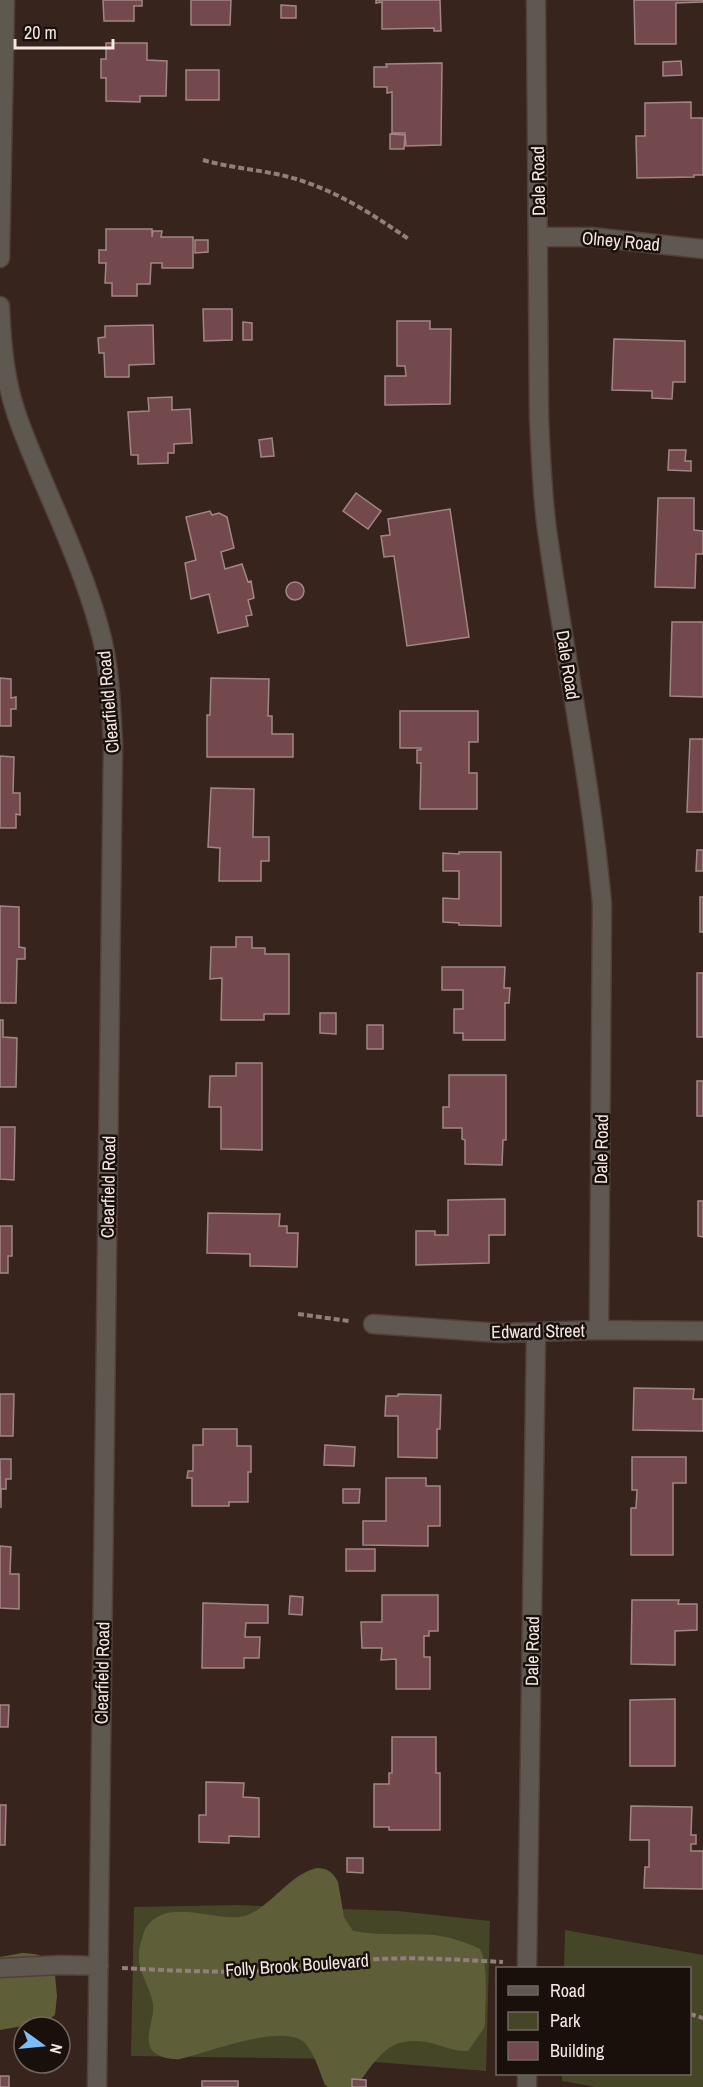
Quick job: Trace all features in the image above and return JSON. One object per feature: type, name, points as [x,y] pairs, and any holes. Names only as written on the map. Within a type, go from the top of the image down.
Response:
[{"type":"street","points":[[0,258],[4,0]]},
{"type":"street","name":"Dale Road","points":[[536,0],[539,418],[543,489],[548,536],[597,846],[602,904],[599,1330]]},
{"type":"street","name":"Olney Road","points":[[539,237],[591,237],[703,249]]},
{"type":"street","name":"Clearfield Road","points":[[0,306],[2,341],[9,387],[22,429],[89,592],[108,668],[111,708],[113,757],[97,2087]]},
{"type":"street","name":"Edward Street","points":[[373,1324],[499,1333],[599,1330],[703,1331]]},
{"type":"street","name":"Dale Road","points":[[527,1966],[536,1333]]},
{"type":"street","points":[[0,1968],[99,1966]]},
{"type":"path","points":[[203,160],[241,169],[275,173],[308,183],[368,212],[410,240]]},
{"type":"path","points":[[298,1314],[373,1324]]},
{"type":"path","name":"Folly Brook Boulevard","points":[[99,1966],[178,1971],[265,1971],[300,1969],[339,1962],[421,1958],[527,1966]]},
{"type":"green space","points":[[317,1868],[332,1873],[338,1882],[344,1917],[353,1931],[434,1935],[458,1940],[480,1949],[486,1974],[485,2023],[468,2051],[417,2041],[395,2045],[378,2058],[356,2087],[328,2087],[325,2085],[308,2047],[295,2037],[263,2037],[180,2059],[164,2057],[154,2052],[149,2044],[153,2004],[139,1960],[141,1942],[148,1925],[157,1917],[167,1913],[191,1912],[229,1917],[250,1914],[296,1878]]},
{"type":"green space","points":[[237,1905],[398,1911],[490,1921],[486,2071],[339,2059],[131,2056],[134,1907]]},
{"type":"green space","points":[[565,1930],[703,1955],[703,2087],[596,2087],[562,2081],[562,2075],[691,2075],[691,1967],[564,1967]]},
{"type":"green space","points":[[22,1953],[40,1955],[54,1964],[57,1996],[55,2015],[12,2015],[12,2028],[0,2030],[0,1957]]},
{"type":"building","points":[[103,0],[142,0],[142,6],[134,6],[134,21],[104,21]]},
{"type":"building","points":[[191,0],[231,0],[230,25],[191,25]]},
{"type":"building","points":[[376,0],[440,0],[441,31],[434,31],[434,28],[382,29],[382,2],[376,3]]},
{"type":"building","points":[[634,0],[703,0],[703,2],[676,3],[676,44],[635,44]]},
{"type":"building","points":[[281,5],[296,6],[296,18],[281,18]]},
{"type":"building","points":[[106,43],[147,43],[147,60],[167,61],[166,96],[140,96],[140,102],[106,101],[106,78],[101,78],[101,59],[106,59]]},
{"type":"building","points":[[681,61],[682,75],[663,76],[663,62]]},
{"type":"building","points":[[442,63],[441,145],[406,146],[405,133],[392,133],[392,92],[387,93],[387,87],[374,87],[374,67],[387,67],[386,64]]},
{"type":"building","points":[[186,70],[219,70],[219,100],[186,100]]},
{"type":"building","points":[[691,102],[691,118],[703,118],[703,175],[637,178],[636,136],[645,136],[645,103]]},
{"type":"building","points":[[390,134],[405,135],[404,149],[390,149]]},
{"type":"building","points":[[106,229],[152,229],[152,237],[153,231],[162,231],[161,237],[193,237],[193,268],[162,268],[162,263],[151,263],[150,284],[137,284],[137,296],[112,296],[112,283],[105,283],[106,263],[99,263],[99,250],[106,250]]},
{"type":"building","points":[[195,240],[208,240],[208,252],[195,253]]},
{"type":"building","points":[[203,309],[232,309],[232,340],[204,341]]},
{"type":"building","points":[[397,321],[430,321],[430,329],[451,329],[450,404],[385,405],[385,376],[406,376],[405,366],[397,366]]},
{"type":"building","points":[[243,322],[252,323],[252,340],[243,340]]},
{"type":"building","points":[[153,325],[154,364],[129,365],[129,377],[105,377],[104,353],[99,353],[98,338],[105,337],[105,326]]},
{"type":"building","points":[[614,339],[685,341],[685,382],[673,382],[672,399],[652,398],[652,391],[612,390]]},
{"type":"building","points":[[172,397],[172,410],[190,409],[192,443],[174,444],[174,453],[168,453],[168,463],[138,464],[138,455],[131,455],[128,412],[149,411],[148,398]]},
{"type":"building","points":[[272,438],[274,456],[261,457],[259,440]]},
{"type":"building","points":[[669,450],[686,450],[685,461],[691,461],[691,471],[668,470]]},
{"type":"building","points":[[356,493],[381,511],[368,529],[343,511]]},
{"type":"building","points":[[658,498],[694,498],[694,530],[703,531],[703,554],[696,554],[695,588],[655,587]]},
{"type":"building","points":[[450,509],[469,637],[407,646],[394,556],[384,557],[381,536],[390,535],[388,519]]},
{"type":"building","points":[[210,511],[212,515],[219,513],[227,517],[234,548],[221,552],[225,569],[242,564],[248,582],[251,581],[254,598],[248,600],[252,615],[246,616],[248,626],[218,633],[209,594],[191,599],[185,563],[196,560],[186,517]]},
{"type":"building","points":[[295,582],[301,585],[304,591],[301,597],[295,600],[289,597],[286,591],[289,585]]},
{"type":"building","points":[[672,622],[703,622],[703,697],[670,696]]},
{"type":"building","points":[[0,678],[11,679],[11,698],[16,697],[16,709],[11,709],[11,726],[0,726]]},
{"type":"building","points":[[211,678],[269,679],[268,716],[272,716],[272,734],[293,734],[293,757],[207,757],[207,715],[210,715]]},
{"type":"building","points":[[400,711],[478,711],[478,742],[469,742],[469,773],[477,773],[477,809],[420,809],[421,763],[417,763],[417,750],[421,748],[400,748]]},
{"type":"building","points":[[690,739],[703,739],[703,812],[687,812]]},
{"type":"building","points":[[0,756],[14,757],[13,793],[20,793],[20,815],[16,814],[16,828],[0,828]]},
{"type":"building","points":[[211,788],[254,789],[253,837],[269,837],[269,861],[261,861],[261,881],[219,881],[220,848],[208,847]]},
{"type":"building","points":[[697,850],[703,850],[703,871],[696,871]]},
{"type":"building","points":[[459,852],[501,852],[501,926],[459,925],[459,923],[443,922],[443,898],[459,899],[459,871],[443,871],[443,853],[459,854]]},
{"type":"building","points":[[700,897],[703,897],[703,932],[700,932]]},
{"type":"building","points":[[0,906],[19,907],[19,947],[25,948],[25,959],[17,959],[16,1003],[0,1003]]},
{"type":"building","points":[[236,937],[252,937],[252,948],[265,948],[265,954],[289,954],[289,1014],[264,1014],[264,1020],[221,1020],[222,978],[210,979],[211,947],[236,947]]},
{"type":"building","points":[[442,967],[505,967],[504,988],[510,988],[509,1003],[505,1003],[505,1040],[463,1040],[463,1033],[454,1033],[454,1009],[463,1009],[463,990],[442,990]]},
{"type":"building","points":[[697,973],[703,973],[703,1037],[697,1037]]},
{"type":"building","points":[[320,1013],[336,1013],[336,1034],[320,1033]]},
{"type":"building","points":[[0,1020],[3,1020],[3,1037],[17,1038],[16,1087],[0,1087]]},
{"type":"building","points":[[367,1025],[383,1025],[383,1049],[367,1049]]},
{"type":"building","points":[[236,1063],[262,1063],[262,1150],[221,1149],[221,1107],[209,1107],[210,1076],[236,1076]]},
{"type":"building","points":[[449,1075],[506,1075],[506,1140],[503,1140],[502,1165],[465,1164],[465,1140],[462,1139],[462,1128],[443,1128],[443,1107],[449,1107]]},
{"type":"building","points":[[697,1081],[703,1081],[703,1116],[697,1116]]},
{"type":"building","points":[[0,1127],[15,1127],[14,1180],[0,1179]]},
{"type":"building","points":[[505,1199],[505,1235],[489,1235],[489,1263],[416,1265],[416,1231],[435,1231],[435,1235],[448,1235],[448,1200]]},
{"type":"building","points":[[698,1201],[703,1201],[703,1237],[698,1236]]},
{"type":"building","points":[[208,1213],[280,1214],[279,1226],[287,1226],[287,1233],[298,1233],[297,1267],[250,1266],[250,1254],[207,1253]]},
{"type":"building","points":[[0,1226],[12,1226],[12,1256],[8,1256],[8,1273],[0,1273]]},
{"type":"building","points":[[634,1388],[694,1389],[693,1399],[703,1399],[703,1431],[633,1430]]},
{"type":"building","points":[[0,1394],[14,1394],[13,1436],[0,1436]]},
{"type":"building","points":[[398,1394],[441,1395],[440,1429],[437,1429],[437,1458],[398,1457],[398,1416],[385,1416],[386,1396],[398,1396]]},
{"type":"building","points":[[203,1429],[237,1429],[237,1446],[251,1446],[248,1502],[229,1502],[229,1506],[192,1506],[192,1478],[187,1478],[188,1471],[193,1471],[193,1445],[203,1445]]},
{"type":"building","points":[[325,1445],[355,1447],[354,1466],[324,1465]]},
{"type":"building","points":[[632,1457],[686,1457],[686,1483],[673,1483],[673,1555],[631,1555],[631,1508],[636,1508],[637,1490],[632,1490]]},
{"type":"building","points":[[0,1459],[11,1459],[11,1479],[6,1479],[6,1489],[1,1489],[1,1508]]},
{"type":"building","points":[[386,1478],[426,1478],[426,1486],[440,1486],[440,1526],[428,1526],[428,1546],[363,1545],[363,1521],[386,1521]]},
{"type":"building","points":[[343,1489],[360,1489],[359,1503],[343,1503]]},
{"type":"building","points":[[0,1546],[11,1547],[10,1574],[19,1574],[19,1609],[0,1608]]},
{"type":"building","points":[[346,1549],[375,1549],[375,1571],[346,1571]]},
{"type":"building","points":[[382,1595],[438,1595],[438,1631],[429,1631],[429,1636],[424,1636],[424,1657],[430,1657],[430,1689],[396,1689],[396,1659],[381,1660],[382,1648],[362,1648],[361,1622],[382,1622]]},
{"type":"building","points":[[290,1596],[303,1597],[302,1615],[289,1614]]},
{"type":"building","points":[[632,1600],[679,1600],[678,1604],[697,1604],[697,1630],[675,1631],[675,1665],[631,1664]]},
{"type":"building","points":[[203,1603],[268,1605],[268,1623],[246,1623],[245,1637],[260,1637],[259,1658],[244,1658],[244,1668],[202,1668]]},
{"type":"building","points":[[675,1699],[675,1766],[630,1766],[630,1700]]},
{"type":"building","points":[[0,1705],[9,1705],[8,1727],[0,1727]]},
{"type":"building","points":[[392,1737],[436,1737],[436,1773],[440,1773],[440,1830],[389,1830],[389,1827],[374,1827],[374,1784],[389,1784],[389,1773],[392,1773]]},
{"type":"building","points":[[206,1782],[244,1783],[243,1797],[259,1798],[259,1837],[229,1836],[229,1843],[199,1842],[199,1815],[206,1815]]},
{"type":"building","points":[[0,1805],[6,1805],[5,1845],[0,1845]]},
{"type":"building","points":[[631,1806],[692,1807],[691,1835],[696,1835],[696,1844],[691,1844],[691,1851],[703,1851],[703,1889],[644,1888],[645,1867],[649,1867],[649,1840],[630,1840]]},
{"type":"building","points":[[347,1858],[363,1858],[363,1873],[347,1872]]},
{"type":"building","points":[[0,2076],[9,2076],[9,2087],[0,2087]]},
{"type":"building","points":[[352,2079],[366,2080],[366,2087],[352,2087]]},
{"type":"building","points":[[202,2081],[238,2081],[238,2087],[202,2087]]}]
